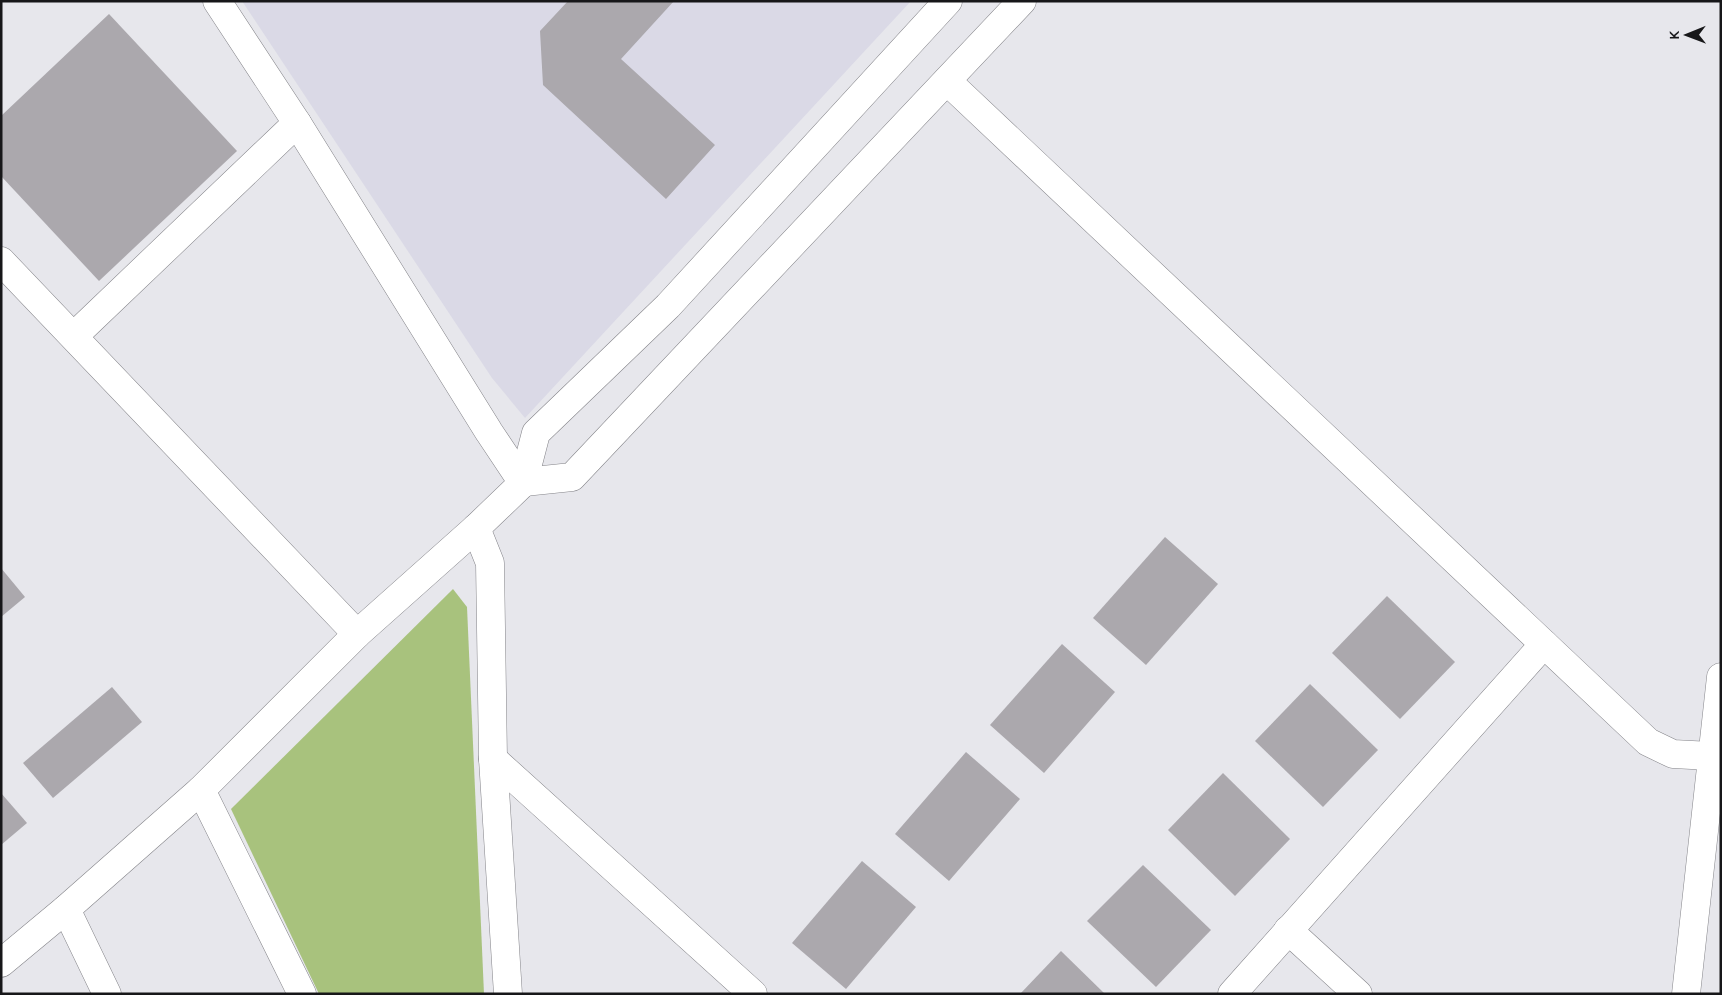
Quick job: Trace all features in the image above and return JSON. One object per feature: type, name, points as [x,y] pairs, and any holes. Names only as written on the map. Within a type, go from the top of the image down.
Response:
[{"type":"street","points":[[216,1],[297,123],[489,432],[524,483]]},
{"type":"street","points":[[1,963],[66,909],[201,790],[357,634],[524,483],[536,433],[668,306],[948,1]]},
{"type":"street","points":[[524,483],[572,477],[1022,1]]},
{"type":"street","points":[[947,81],[1648,742],[1673,754],[1711,756]]},
{"type":"street","points":[[74,336],[297,123]]},
{"type":"street","points":[[1,261],[357,634]]},
{"type":"street","points":[[476,528],[490,563],[493,759],[508,994]]},
{"type":"street","points":[[1232,994],[1544,644]]},
{"type":"street","points":[[1686,994],[1721,677]]},
{"type":"street","points":[[493,759],[753,994]]},
{"type":"street","points":[[201,790],[302,994]]},
{"type":"street","points":[[66,909],[107,994]]},
{"type":"street","points":[[1288,930],[1358,994]]},
{"type":"shaded area","points":[[242,1],[911,1],[525,418],[492,378]]},
{"type":"green space","points":[[453,589],[467,607],[484,994],[319,994],[231,809]]},
{"type":"building","points":[[568,1],[674,1],[621,59],[715,145],[666,199],[543,85],[540,31]]},
{"type":"building","points":[[109,14],[237,151],[99,281],[1,176],[1,116]]},
{"type":"building","points":[[1165,537],[1218,584],[1146,665],[1093,618]]},
{"type":"building","points":[[1,568],[25,597],[1,617]]},
{"type":"building","points":[[1387,596],[1455,662],[1400,719],[1332,653]]},
{"type":"building","points":[[1062,644],[1115,692],[1044,773],[990,725]]},
{"type":"building","points":[[1310,684],[1378,750],[1323,807],[1255,741]]},
{"type":"building","points":[[112,687],[142,722],[53,798],[23,763]]},
{"type":"building","points":[[966,752],[1020,799],[949,881],[895,834]]},
{"type":"building","points":[[1223,773],[1290,839],[1235,896],[1168,830]]},
{"type":"building","points":[[1,793],[27,823],[1,845]]},
{"type":"building","points":[[862,861],[916,907],[846,989],[792,943]]},
{"type":"building","points":[[1143,865],[1211,930],[1156,987],[1087,921]]},
{"type":"building","points":[[1061,951],[1105,994],[1020,994]]}]
